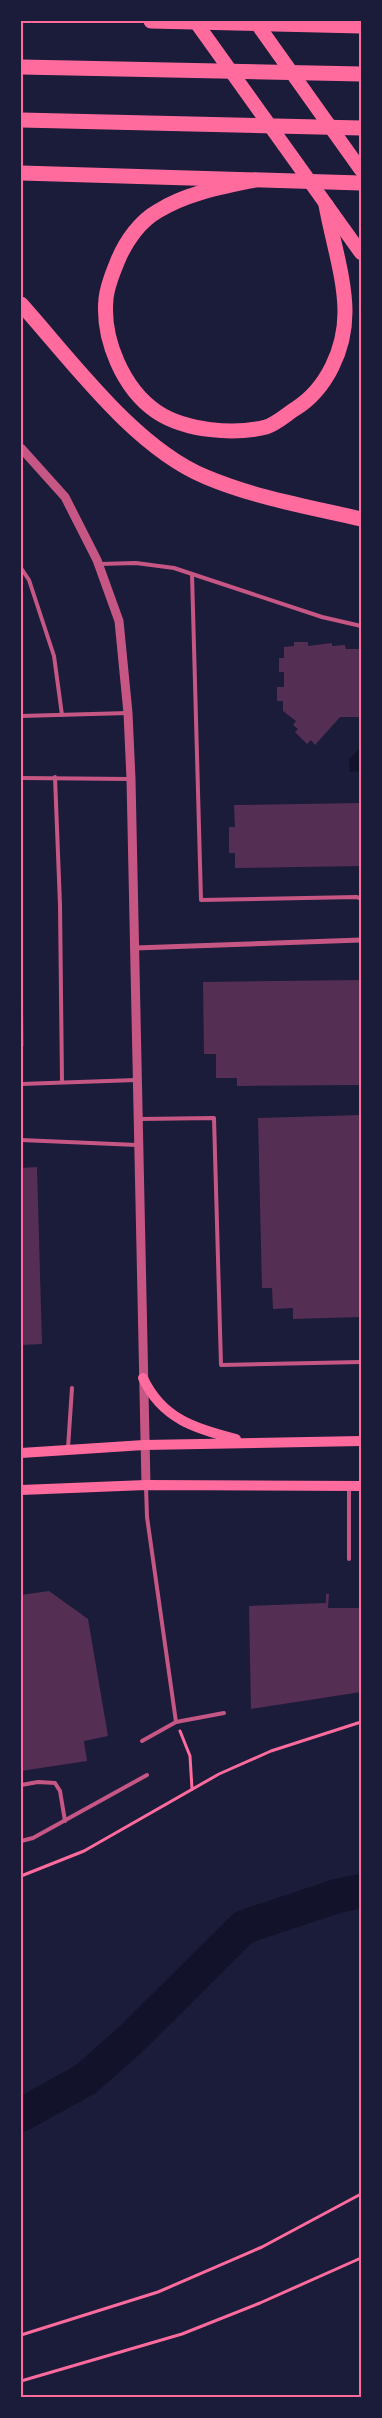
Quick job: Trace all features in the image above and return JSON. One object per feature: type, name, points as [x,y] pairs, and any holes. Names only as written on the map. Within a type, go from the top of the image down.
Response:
[{"type":"highway","points":[[151,21],[361,26]]},
{"type":"highway","points":[[195,21],[361,253]]},
{"type":"highway","points":[[255,21],[361,170]]},
{"type":"highway","points":[[21,66],[361,74]]},
{"type":"highway","points":[[21,120],[361,128]]},
{"type":"highway","points":[[21,174],[361,183]]},
{"type":"highway","points":[[255,180],[204,191],[158,211],[139,226],[123,248],[113,271],[106,299],[107,324],[111,346],[124,374],[135,390],[157,412],[190,426],[226,431],[268,426],[302,405],[320,387],[339,354],[345,314],[326,205]]},
{"type":"highway","points":[[21,304],[128,424],[164,453],[204,477],[248,492],[361,519]]},
{"type":"main road","points":[[143,1378],[151,1395],[171,1415],[205,1432],[250,1442]]},
{"type":"main road","points":[[21,1453],[144,1445],[361,1441]]},
{"type":"main road","points":[[21,1490],[146,1485],[361,1486]]},
{"type":"street","points":[[21,448],[65,496],[99,564],[118,621],[128,713],[131,779],[146,1485]]},
{"type":"street","points":[[135,948],[361,940]]},
{"type":"lane","points":[[99,564],[136,563],[174,568],[322,617],[361,626]]},
{"type":"lane","points":[[21,568],[29,580],[54,656],[62,715]]},
{"type":"lane","points":[[192,574],[201,900],[357,897],[361,899]]},
{"type":"lane","points":[[21,716],[128,713]]},
{"type":"lane","points":[[21,778],[131,779]]},
{"type":"lane","points":[[55,778],[60,905],[62,1082]]},
{"type":"lane","points":[[21,1084],[138,1080]]},
{"type":"lane","points":[[139,1119],[214,1118],[221,1364],[361,1362]]},
{"type":"lane","points":[[21,1140],[139,1145]]},
{"type":"lane","points":[[68,1450],[72,1388]]},
{"type":"lane","points":[[146,1485],[147,1517],[176,1722]]},
{"type":"lane","points":[[349,1487],[349,1559]]},
{"type":"lane","points":[[142,1740],[176,1722],[224,1713]]},
{"type":"lane","points":[[21,1841],[33,1838],[65,1821],[147,1774]]},
{"type":"lane","points":[[21,1785],[38,1782],[55,1783],[60,1791],[65,1821]]},
{"type":"path","points":[[176,1722],[190,1756],[192,1789]]},
{"type":"path","points":[[21,1876],[84,1851],[219,1774],[271,1751],[361,1722]]},
{"type":"path","points":[[21,2335],[158,2292],[262,2247],[361,2194]]},
{"type":"path","points":[[21,2381],[182,2334],[260,2303],[361,2258]]},
{"type":"shaded area","points":[[361,747],[361,771],[350,772],[349,759]]},
{"type":"building","points":[[294,642],[308,642],[308,646],[332,643],[332,646],[345,645],[346,649],[361,649],[359,717],[340,717],[315,745],[311,740],[307,744],[295,732],[298,729],[293,725],[296,721],[283,711],[283,701],[277,701],[277,687],[284,687],[284,672],[279,672],[279,658],[284,658],[284,647],[294,646]]},
{"type":"building","points":[[361,803],[361,866],[235,868],[235,853],[229,853],[229,827],[235,827],[234,805]]},
{"type":"building","points":[[361,980],[361,1085],[237,1086],[237,1078],[216,1078],[216,1054],[204,1054],[203,982]]},
{"type":"building","points":[[21,994],[23,994],[24,1046],[21,1047]]},
{"type":"building","points":[[361,1115],[361,1317],[293,1319],[293,1308],[273,1309],[272,1288],[262,1288],[258,1118]]},
{"type":"building","points":[[37,1167],[42,1344],[21,1345],[21,1168]]},
{"type":"building","points":[[49,1591],[88,1619],[108,1736],[84,1741],[87,1761],[21,1771],[21,1595]]},
{"type":"building","points":[[326,1594],[329,1594],[328,1608],[361,1608],[361,1692],[251,1709],[249,1606],[326,1603]]},
{"type":"waterway","points":[[21,2115],[86,2079],[131,2039],[244,1927],[337,1896],[361,1891]]}]
